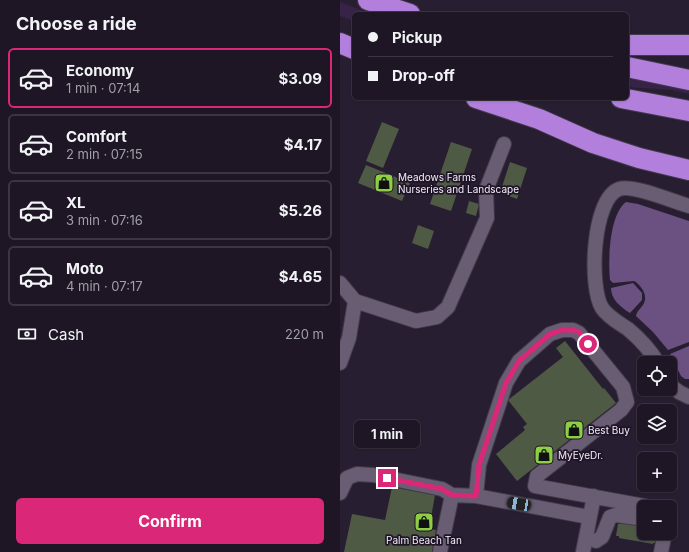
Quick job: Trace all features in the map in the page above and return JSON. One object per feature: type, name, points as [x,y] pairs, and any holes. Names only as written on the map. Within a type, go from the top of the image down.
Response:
[{"type":"highway","points":[[368,0],[404,12]]},
{"type":"highway","points":[[340,30],[352,34]]},
{"type":"highway","points":[[340,43],[352,48]]},
{"type":"highway","points":[[629,45],[689,45]]},
{"type":"highway","points":[[629,67],[689,80]]},
{"type":"highway","points":[[482,100],[539,119],[593,143],[639,158],[689,170]]},
{"type":"highway","points":[[629,100],[689,111]]},
{"type":"street","points":[[340,283],[355,301],[416,321],[437,316],[448,307],[487,218],[486,190],[504,144]]},
{"type":"street","points":[[652,356],[642,343],[605,311],[600,304],[594,280],[597,233],[605,205],[612,193],[619,189],[634,189],[689,206]]},
{"type":"street","points":[[340,363],[349,338],[355,301]]},
{"type":"street","points":[[476,496],[479,465],[506,383],[519,361],[550,334],[562,330],[573,330],[579,332],[623,387],[627,402],[625,407],[537,476],[535,486],[637,504]]},
{"type":"street","points":[[677,390],[689,397]]},
{"type":"street","points":[[340,493],[347,478],[357,474],[373,475],[442,489],[452,495],[476,496],[590,517]]},
{"type":"street","points":[[440,552],[452,495]]},
{"type":"street","points":[[583,552],[594,496]]},
{"type":"street","points":[[596,541],[602,536],[610,516],[616,515],[637,518]]},
{"type":"street","points":[[661,552],[664,540]]},
{"type":"shaded area","points":[[340,2],[366,12],[352,12],[352,20],[340,16]]},
{"type":"shaded area","points":[[629,77],[689,89],[689,94],[671,90],[629,87]]},
{"type":"shaded area","points":[[626,202],[638,204],[689,221],[689,342],[668,350],[653,332],[636,316],[645,300],[644,294],[639,285],[634,281],[613,283],[610,280],[609,262],[613,227],[620,208]]},
{"type":"shaded area","points":[[633,283],[642,293],[642,300],[630,313],[614,299],[611,288]]},
{"type":"shaded area","points":[[689,346],[689,379],[685,379],[681,376],[677,368],[677,356],[671,356],[670,354]]},
{"type":"building","points":[[382,122],[399,129],[383,168],[366,161]]},
{"type":"building","points":[[451,142],[472,149],[451,211],[430,204]]},
{"type":"building","points":[[510,162],[527,168],[517,199],[500,193]]},
{"type":"building","name":"Meadows Farms Nurseries and Landscape","points":[[366,165],[410,183],[402,201],[358,183]]},
{"type":"building","points":[[469,201],[479,204],[476,216],[466,213]]},
{"type":"building","points":[[418,225],[434,231],[428,249],[412,243]]},
{"type":"building","points":[[565,341],[616,403],[517,481],[496,454],[525,430],[523,427],[527,424],[508,400],[563,357],[556,348]]},
{"type":"building","points":[[392,487],[435,495],[429,529],[436,530],[432,552],[344,552],[352,514],[385,520]]},
{"type":"building","points":[[621,522],[637,525],[637,540],[657,540],[657,543],[653,544],[619,538],[619,536],[616,536],[618,524],[621,524]]},
{"type":"place","name":"Meadows Farms Nurseries and Landscape","points":[[384,183]]},
{"type":"place","name":"Best Buy","points":[[574,430]]},
{"type":"place","name":"MyEyeDr.","points":[[544,455]]},
{"type":"place","name":"Palm Beach Tan","points":[[424,522]]},
{"type":"route","points":[[387,478],[442,489],[452,495],[476,496],[479,465],[506,383],[519,361],[550,334],[562,330],[573,330],[579,332],[588,344]]}]
